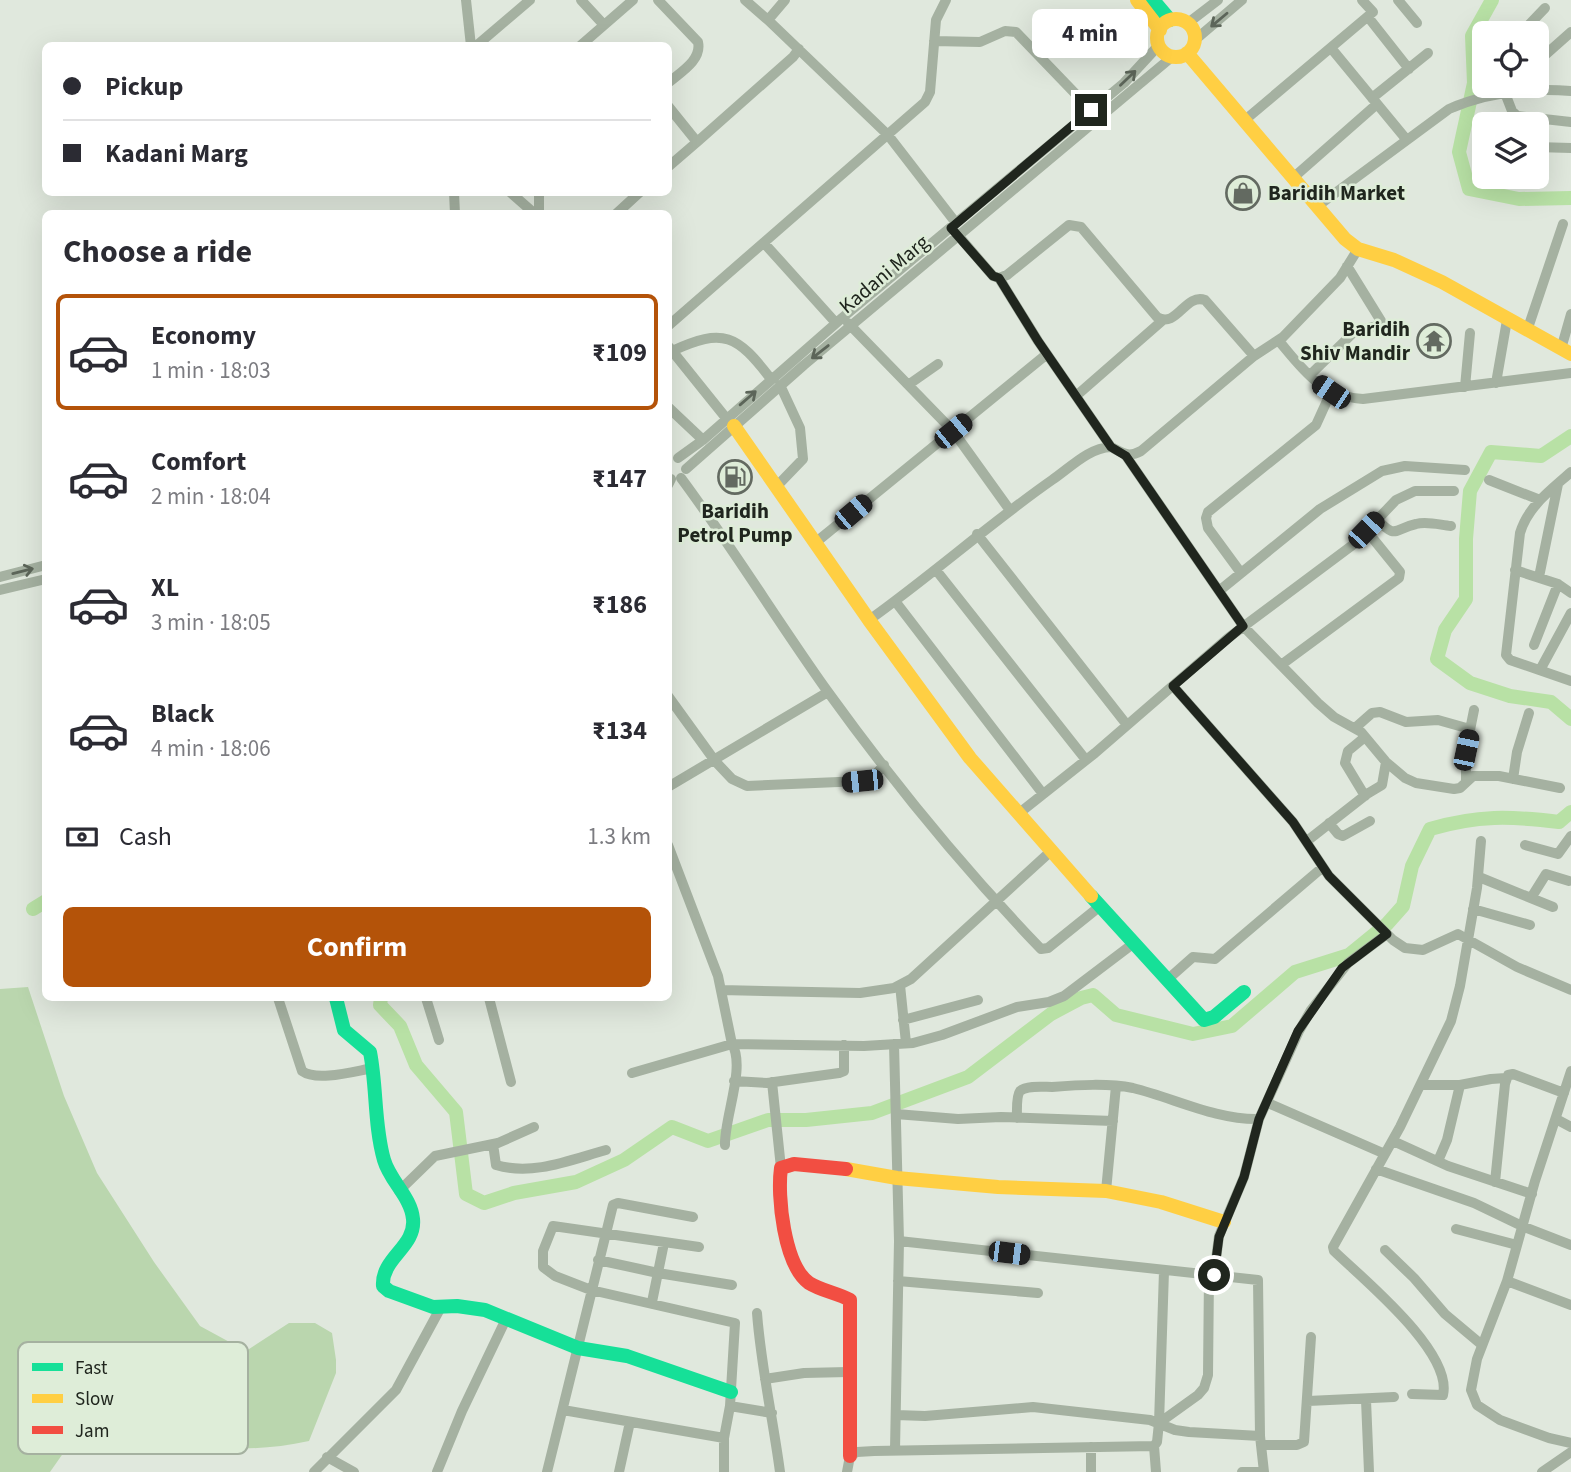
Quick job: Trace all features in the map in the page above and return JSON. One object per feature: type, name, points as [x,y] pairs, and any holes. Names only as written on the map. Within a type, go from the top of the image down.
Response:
[{"type":"street","points":[[466,0],[473,42]]},
{"type":"street","points":[[479,42],[530,0]]},
{"type":"street","points":[[581,0],[604,25]]},
{"type":"street","points":[[585,42],[633,0]]},
{"type":"street","points":[[658,0],[698,42],[700,50],[696,58],[672,79]]},
{"type":"street","points":[[745,0],[888,135],[959,237],[993,276],[999,278],[1007,275],[1069,225],[1075,225],[1086,232],[1157,317],[1169,320],[1194,299],[1205,300],[1254,356]]},
{"type":"street","points":[[768,20],[785,0]]},
{"type":"street","points":[[672,323],[920,107],[930,93],[936,20],[946,0]]},
{"type":"street","points":[[1136,0],[1165,25]]},
{"type":"street","points":[[1153,0],[1165,25]]},
{"type":"street","points":[[1188,23],[1218,0]]},
{"type":"street","points":[[1195,40],[1242,0]]},
{"type":"street","points":[[1245,120],[1373,12],[1362,0]]},
{"type":"street","points":[[1398,0],[1417,23]]},
{"type":"street","points":[[1533,21],[1545,8]]},
{"type":"street","points":[[1368,17],[1409,69]]},
{"type":"street","points":[[1177,19],[1188,23],[1195,34],[1194,46],[1180,55],[1167,54],[1157,39],[1165,25],[1177,19]]},
{"type":"street","points":[[934,41],[980,42],[1005,31],[1016,32],[1091,110]]},
{"type":"street","points":[[1549,51],[1571,32]]},
{"type":"street","name":"Kadani Marg","points":[[675,478],[771,379],[1124,83],[1159,45]]},
{"type":"street","points":[[1331,48],[1406,139]]},
{"type":"street","points":[[672,164],[799,49]]},
{"type":"street","points":[[1294,177],[1428,53]]},
{"type":"street","points":[[1180,55],[1245,120],[1345,239],[1358,249],[1394,260],[1442,282],[1566,351],[1571,314]]},
{"type":"street","name":"Kadani Marg","points":[[673,459],[780,386],[1180,55]]},
{"type":"street","points":[[1549,90],[1571,91]]},
{"type":"street","points":[[1319,205],[1449,109],[1485,98]]},
{"type":"street","points":[[1506,98],[1517,116],[1571,122]]},
{"type":"street","points":[[672,111],[697,142]]},
{"type":"street","points":[[1549,147],[1571,148]]},
{"type":"street","points":[[515,196],[532,210]]},
{"type":"street","points":[[620,210],[635,196]]},
{"type":"street","points":[[1527,331],[1563,225]]},
{"type":"street","points":[[764,243],[839,320],[852,327],[953,431],[1009,509]]},
{"type":"street","points":[[1126,456],[1133,456],[1141,451],[1254,356],[1279,341],[1314,306],[1358,249]]},
{"type":"street","points":[[1310,375],[1354,332],[1376,326],[1381,321],[1347,266]]},
{"type":"street","points":[[999,278],[1111,447],[1126,456],[1243,626],[1318,703],[1365,737],[1386,762],[1405,778],[1416,783],[1454,789],[1460,788],[1473,776],[1513,779],[1560,788]]},
{"type":"street","points":[[1076,396],[1163,320]]},
{"type":"street","points":[[1496,383],[1507,320]]},
{"type":"street","points":[[1465,387],[1470,333]]},
{"type":"street","points":[[672,348],[698,339],[730,339],[750,351],[771,379]]},
{"type":"street","points":[[1279,341],[1310,375],[1331,392],[1348,398],[1363,399],[1571,373]]},
{"type":"street","points":[[672,351],[730,422],[970,758],[1099,907],[1204,1020],[1214,1017],[1244,992]]},
{"type":"street","points":[[816,543],[1047,354]]},
{"type":"street","points":[[908,385],[938,364]]},
{"type":"street","points":[[776,487],[803,459],[800,428],[780,386]]},
{"type":"street","points":[[1241,573],[1208,528],[1208,512],[1316,425],[1331,392]]},
{"type":"street","points":[[672,411],[703,440]]},
{"type":"street","points":[[869,620],[936,570],[1009,509],[1094,450],[1111,447]]},
{"type":"street","points":[[673,459],[684,462],[675,478],[717,527],[828,692],[912,802],[996,902],[1044,950],[1099,907]]},
{"type":"street","points":[[1219,591],[1320,509],[1382,471],[1405,466],[1465,470]]},
{"type":"street","points":[[1570,677],[1510,660],[1506,655],[1520,533],[1524,521],[1540,500],[1571,472]]},
{"type":"street","points":[[1489,481],[1540,500]]},
{"type":"street","points":[[1539,577],[1558,483]]},
{"type":"street","points":[[1018,814],[1086,760],[1243,626],[1354,544],[1396,500],[1415,491],[1454,491]]},
{"type":"street","points":[[1377,519],[1391,532],[1419,523],[1451,526]]},
{"type":"street","points":[[1281,665],[1399,578],[1400,572],[1366,530]]},
{"type":"street","points":[[977,534],[1127,725]]},
{"type":"street","points":[[0,577],[42,566]]},
{"type":"street","points":[[936,570],[1086,760]]},
{"type":"street","points":[[1516,570],[1558,584],[1571,593]]},
{"type":"street","points":[[0,590],[42,580]]},
{"type":"street","points":[[1534,645],[1558,584]]},
{"type":"street","points":[[895,601],[1043,794]]},
{"type":"street","points":[[1540,670],[1571,613]]},
{"type":"street","points":[[1173,686],[1293,822],[1329,876],[1385,933],[1405,948],[1414,951],[1433,947],[1453,934],[1468,938],[1517,967],[1571,990]]},
{"type":"street","points":[[672,785],[828,692]]},
{"type":"street","points":[[672,702],[715,761],[732,779],[747,786],[862,781],[875,775],[884,765]]},
{"type":"street","points":[[1466,781],[1466,750],[1474,710]]},
{"type":"street","points":[[1355,729],[1376,712],[1406,722],[1438,720],[1470,729]]},
{"type":"street","points":[[1513,779],[1517,752],[1529,713]]},
{"type":"street","points":[[1365,737],[1348,751],[1345,763],[1365,796]]},
{"type":"street","points":[[1307,841],[1382,785],[1386,762]]},
{"type":"street","points":[[1329,823],[1343,836],[1370,821]]},
{"type":"street","points":[[1525,845],[1558,854],[1571,836]]},
{"type":"street","points":[[1412,1394],[1443,1395],[1444,1386],[1435,1359],[1405,1320],[1333,1247],[1393,1141],[1451,1021],[1479,877],[1481,841]]},
{"type":"street","points":[[721,990],[860,993],[881,991],[900,985],[911,979],[1050,852]]},
{"type":"street","points":[[672,855],[701,927],[721,990],[737,1057],[725,1145]]},
{"type":"street","points":[[1167,980],[1193,957],[1214,959],[1323,867]]},
{"type":"street","points":[[1531,898],[1546,874],[1569,881]]},
{"type":"street","points":[[1479,877],[1553,907]]},
{"type":"street","points":[[1473,909],[1530,925]]},
{"type":"street","points":[[1159,1423],[1204,1388],[1208,1374],[1211,1274],[1216,1247],[1244,1177],[1259,1119],[1298,1031],[1348,963],[1385,933]]},
{"type":"street","points":[[632,1073],[732,1044],[894,1044],[942,1035],[1017,1007],[1049,1002],[1063,996],[1134,943]]},
{"type":"street","points":[[900,985],[906,1043]]},
{"type":"street","points":[[903,1020],[978,1000]]},
{"type":"street","points":[[279,1001],[302,1070],[306,1074],[323,1076],[373,1068]]},
{"type":"street","points":[[337,1001],[344,1030],[370,1052],[386,1167],[412,1211],[413,1226],[402,1250],[384,1268],[381,1277],[383,1286],[389,1291],[433,1307],[457,1306],[485,1310],[578,1348],[627,1356],[772,1413]]},
{"type":"street","points":[[427,1001],[439,1040]]},
{"type":"street","points":[[490,1001],[511,1082]]},
{"type":"street","points":[[894,1044],[899,1241],[895,1450]]},
{"type":"street","points":[[734,1081],[772,1082],[842,1072],[845,1067],[844,1045]]},
{"type":"street","points":[[1571,1070],[1507,1281],[1477,1359],[1471,1390],[1477,1405],[1500,1420],[1571,1443]]},
{"type":"street","points":[[1421,1084],[1460,1085],[1506,1078],[1513,1074],[1564,1093]]},
{"type":"street","points":[[1495,1182],[1506,1078]]},
{"type":"street","points":[[772,1082],[778,1127],[780,1196],[784,1226],[800,1271],[812,1283],[850,1300],[850,1456],[847,1472]]},
{"type":"street","points":[[1438,1161],[1447,1140],[1460,1085]]},
{"type":"street","points":[[1017,1118],[1019,1092],[1029,1088],[1116,1086],[1133,1088],[1227,1115],[1259,1119]]},
{"type":"street","points":[[1106,1191],[1116,1086]]},
{"type":"street","points":[[1268,1102],[1385,1154]]},
{"type":"street","points":[[896,1111],[958,1119],[987,1117],[1113,1121]]},
{"type":"street","points":[[1556,1119],[1571,1127]]},
{"type":"street","points":[[399,1191],[429,1160],[448,1153],[492,1144],[534,1127]]},
{"type":"street","points":[[1393,1141],[1438,1161],[1532,1194]]},
{"type":"street","points":[[492,1144],[496,1165],[520,1168],[546,1168],[606,1150]]},
{"type":"street","points":[[781,1168],[794,1164],[829,1166],[897,1178],[998,1187],[1106,1191],[1161,1202],[1224,1222]]},
{"type":"street","points":[[1376,1169],[1485,1207],[1522,1226],[1571,1245]]},
{"type":"street","points":[[547,1472],[612,1205],[615,1203],[693,1217]]},
{"type":"street","points":[[699,1247],[553,1226],[543,1251],[543,1268],[555,1276],[591,1290],[735,1323],[731,1399],[724,1438],[724,1472]]},
{"type":"street","points":[[1456,1229],[1517,1245]]},
{"type":"street","points":[[899,1241],[1258,1280],[1260,1440],[1264,1472],[1242,1472]]},
{"type":"street","points":[[652,1302],[664,1242]]},
{"type":"street","points":[[1385,1250],[1445,1314],[1482,1345]]},
{"type":"street","points":[[598,1261],[732,1285]]},
{"type":"street","points":[[1156,1472],[1154,1446],[1159,1423],[1164,1271]]},
{"type":"street","points":[[898,1281],[1038,1293]]},
{"type":"street","points":[[1507,1281],[1571,1305]]},
{"type":"street","points":[[314,1472],[396,1390],[441,1307]]},
{"type":"street","points":[[757,1313],[780,1472]]},
{"type":"street","points":[[437,1472],[462,1411],[506,1319]]},
{"type":"street","points":[[896,1415],[925,1416],[1033,1407],[1159,1423],[1175,1430],[1297,1445],[1304,1442],[1311,1337]]},
{"type":"street","points":[[765,1379],[804,1373],[848,1371]]},
{"type":"street","points":[[1308,1401],[1394,1397]]},
{"type":"street","points":[[1366,1400],[1369,1472]]},
{"type":"street","points":[[562,1410],[724,1438]]},
{"type":"street","points":[[619,1472],[630,1422]]},
{"type":"street","points":[[850,1456],[857,1452],[895,1450],[1154,1446]]},
{"type":"street","points":[[1091,1447],[1091,1472]]},
{"type":"street","points":[[1542,1472],[1571,1452]]},
{"type":"street","points":[[327,1457],[354,1472]]},
{"type":"green space","points":[[28,987],[64,1096],[97,1173],[154,1262],[200,1326],[229,1342],[18,1342],[18,1454],[63,1454],[50,1472],[0,1472],[0,989]]},
{"type":"green space","points":[[289,1323],[315,1323],[332,1333],[336,1373],[309,1441],[248,1448],[248,1350]]},
{"type":"waterway","points":[[1492,0],[1472,36],[1474,83],[1459,152],[1469,189],[1519,199],[1571,198]]},
{"type":"waterway","points":[[1571,436],[1541,456],[1491,452],[1470,491],[1466,539],[1466,599],[1445,630],[1437,659],[1470,683],[1510,696],[1551,702],[1571,719]]},
{"type":"waterway","points":[[381,1001],[380,1005],[400,1026],[416,1065],[456,1112],[466,1194],[484,1203],[514,1193],[576,1182],[624,1160],[672,1127],[708,1141],[768,1120],[806,1120],[872,1113],[968,1077],[1051,1014],[1081,998],[1093,995],[1116,1015],[1193,1034],[1232,1026],[1295,972],[1349,955],[1387,924],[1403,906],[1412,866],[1430,829],[1464,821],[1494,818],[1559,822],[1571,812]]},
{"type":"waterway","points":[[33,909],[42,903]]},
{"type":"traffic: fast","points":[[1153,0],[1170,20]]},
{"type":"traffic: fast","points":[[1091,896],[1204,1020],[1214,1017],[1244,992]]},
{"type":"traffic: fast","points":[[337,1001],[344,1030],[370,1052],[384,1160],[408,1203],[413,1219],[409,1237],[387,1268],[383,1286],[389,1291],[433,1307],[457,1306],[485,1310],[578,1348],[627,1356],[731,1392]]},
{"type":"traffic: slow","points":[[1137,0],[1160,30]]},
{"type":"traffic: slow","points":[[1176,19],[1189,25],[1195,38],[1189,51],[1176,57],[1163,51],[1157,38],[1163,25],[1176,19]]},
{"type":"traffic: slow","points":[[1187,53],[1345,239],[1358,249],[1394,260],[1442,282],[1571,354]]},
{"type":"traffic: slow","points":[[734,426],[869,620],[970,758],[1091,896]]},
{"type":"traffic: slow","points":[[846,1169],[897,1178],[998,1187],[1106,1191],[1161,1202],[1224,1222]]},
{"type":"traffic: jam","points":[[846,1169],[794,1164],[781,1168],[780,1195],[788,1246],[800,1274],[814,1286],[850,1300],[850,1456]]},
{"type":"place","name":"Baridih Market","points":[[1243,193]]},
{"type":"place","name":"Baridih Shiv Mandir","points":[[1434,341]]},
{"type":"place","name":"Baridih Petrol Pump","points":[[735,477]]},
{"type":"route","points":[[1091,110],[951,228],[993,276],[999,278],[1038,341],[1111,447],[1126,456],[1243,626],[1173,686],[1293,822],[1329,876],[1387,934],[1342,968],[1298,1031],[1259,1119],[1244,1177],[1216,1247],[1214,1275]]}]
